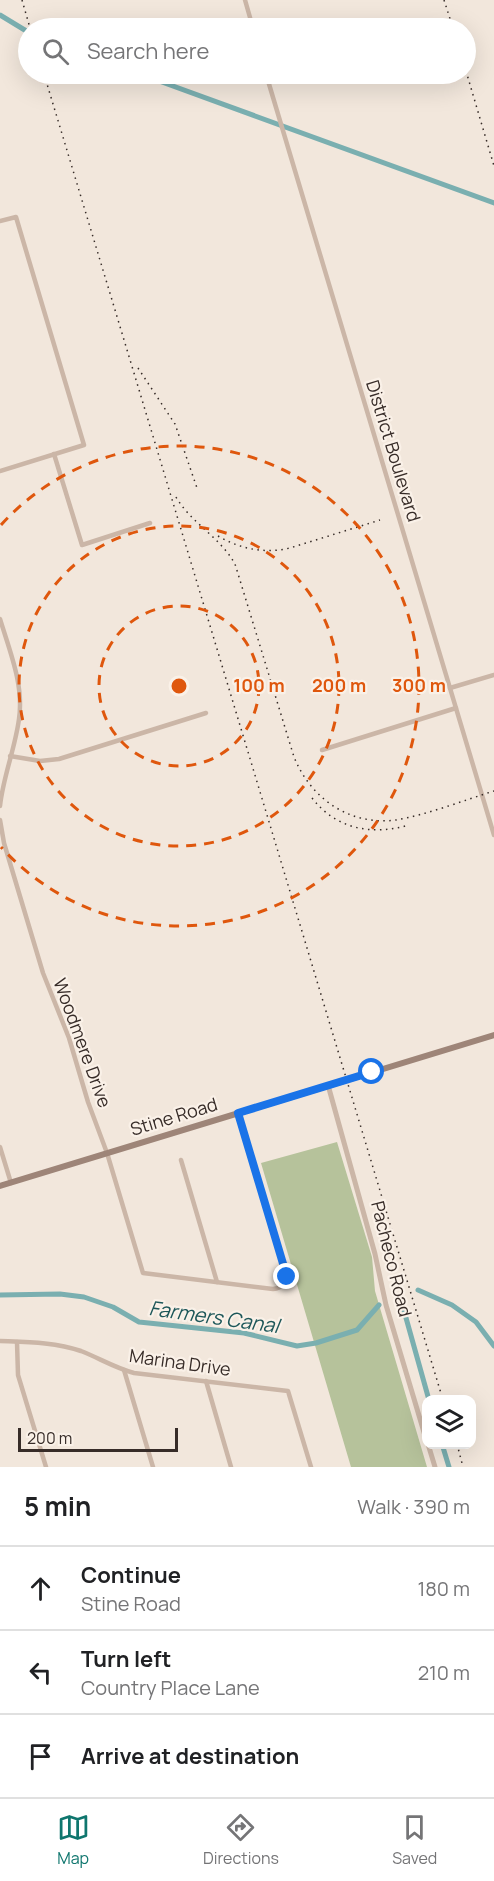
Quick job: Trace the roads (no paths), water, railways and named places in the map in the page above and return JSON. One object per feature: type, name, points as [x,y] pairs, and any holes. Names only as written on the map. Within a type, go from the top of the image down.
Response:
[{"type":"main road","name":"Stine Road","points":[[0,1186],[494,1035]]},
{"type":"street","points":[[245,0],[250,18]]},
{"type":"street","name":"District Boulevard","points":[[269,84],[494,836]]},
{"type":"street","points":[[0,221],[16,217],[84,445],[0,471]]},
{"type":"street","points":[[54,454],[82,545],[150,523]]},
{"type":"street","points":[[0,619],[19,690],[19,717],[0,806]]},
{"type":"street","points":[[450,688],[494,675]]},
{"type":"street","points":[[322,750],[456,708]]},
{"type":"street","points":[[10,756],[40,761],[59,759],[206,713]]},
{"type":"street","name":"Woodmere Drive","points":[[0,820],[4,843],[42,973],[69,1038],[143,1273],[217,1282]]},
{"type":"street","name":"Pacheco Road","points":[[328,1086],[375,1254],[386,1305],[422,1426]]},
{"type":"street","points":[[181,1160],[217,1282],[273,1289],[284,1284],[286,1273],[238,1113]]},
{"type":"street","points":[[0,1147],[11,1182]]},
{"type":"street","name":"Marina Drive","points":[[0,1341],[69,1348],[124,1370],[288,1391],[311,1467]]},
{"type":"street","points":[[17,1342],[18,1375],[45,1467]]},
{"type":"street","points":[[124,1370],[153,1467]]},
{"type":"street","points":[[206,1382],[231,1467]]},
{"type":"street","points":[[430,1449],[435,1467]]},
{"type":"waterway","points":[[0,15],[18,26]]},
{"type":"waterway","points":[[167,84],[494,203]]},
{"type":"waterway","name":"Farmers Canal","points":[[418,1290],[452,1305],[476,1322],[494,1346]]},
{"type":"waterway","name":"Farmers Canal","points":[[0,1295],[60,1294],[84,1297],[113,1307],[139,1322],[244,1333],[297,1346],[316,1343],[357,1330],[379,1305]]},
{"type":"waterway","points":[[397,1296],[401,1300],[428,1395]]},
{"type":"waterway","points":[[444,1449],[449,1467]]},
{"type":"railway","points":[[22,0],[27,18]]},
{"type":"railway","points":[[444,0],[450,18]]},
{"type":"railway","points":[[47,84],[441,1395]]},
{"type":"railway","points":[[470,84],[494,166]]},
{"type":"railway","points":[[138,368],[175,424],[197,488]]},
{"type":"railway","points":[[176,497],[189,515],[222,546],[235,564],[294,757],[301,772],[322,797],[348,814],[379,821],[420,815],[494,791]]},
{"type":"railway","points":[[218,536],[253,549],[281,550],[380,520]]},
{"type":"railway","points":[[312,798],[332,817],[356,827],[382,830],[409,825]]},
{"type":"railway","points":[[458,1449],[463,1467]]}]
